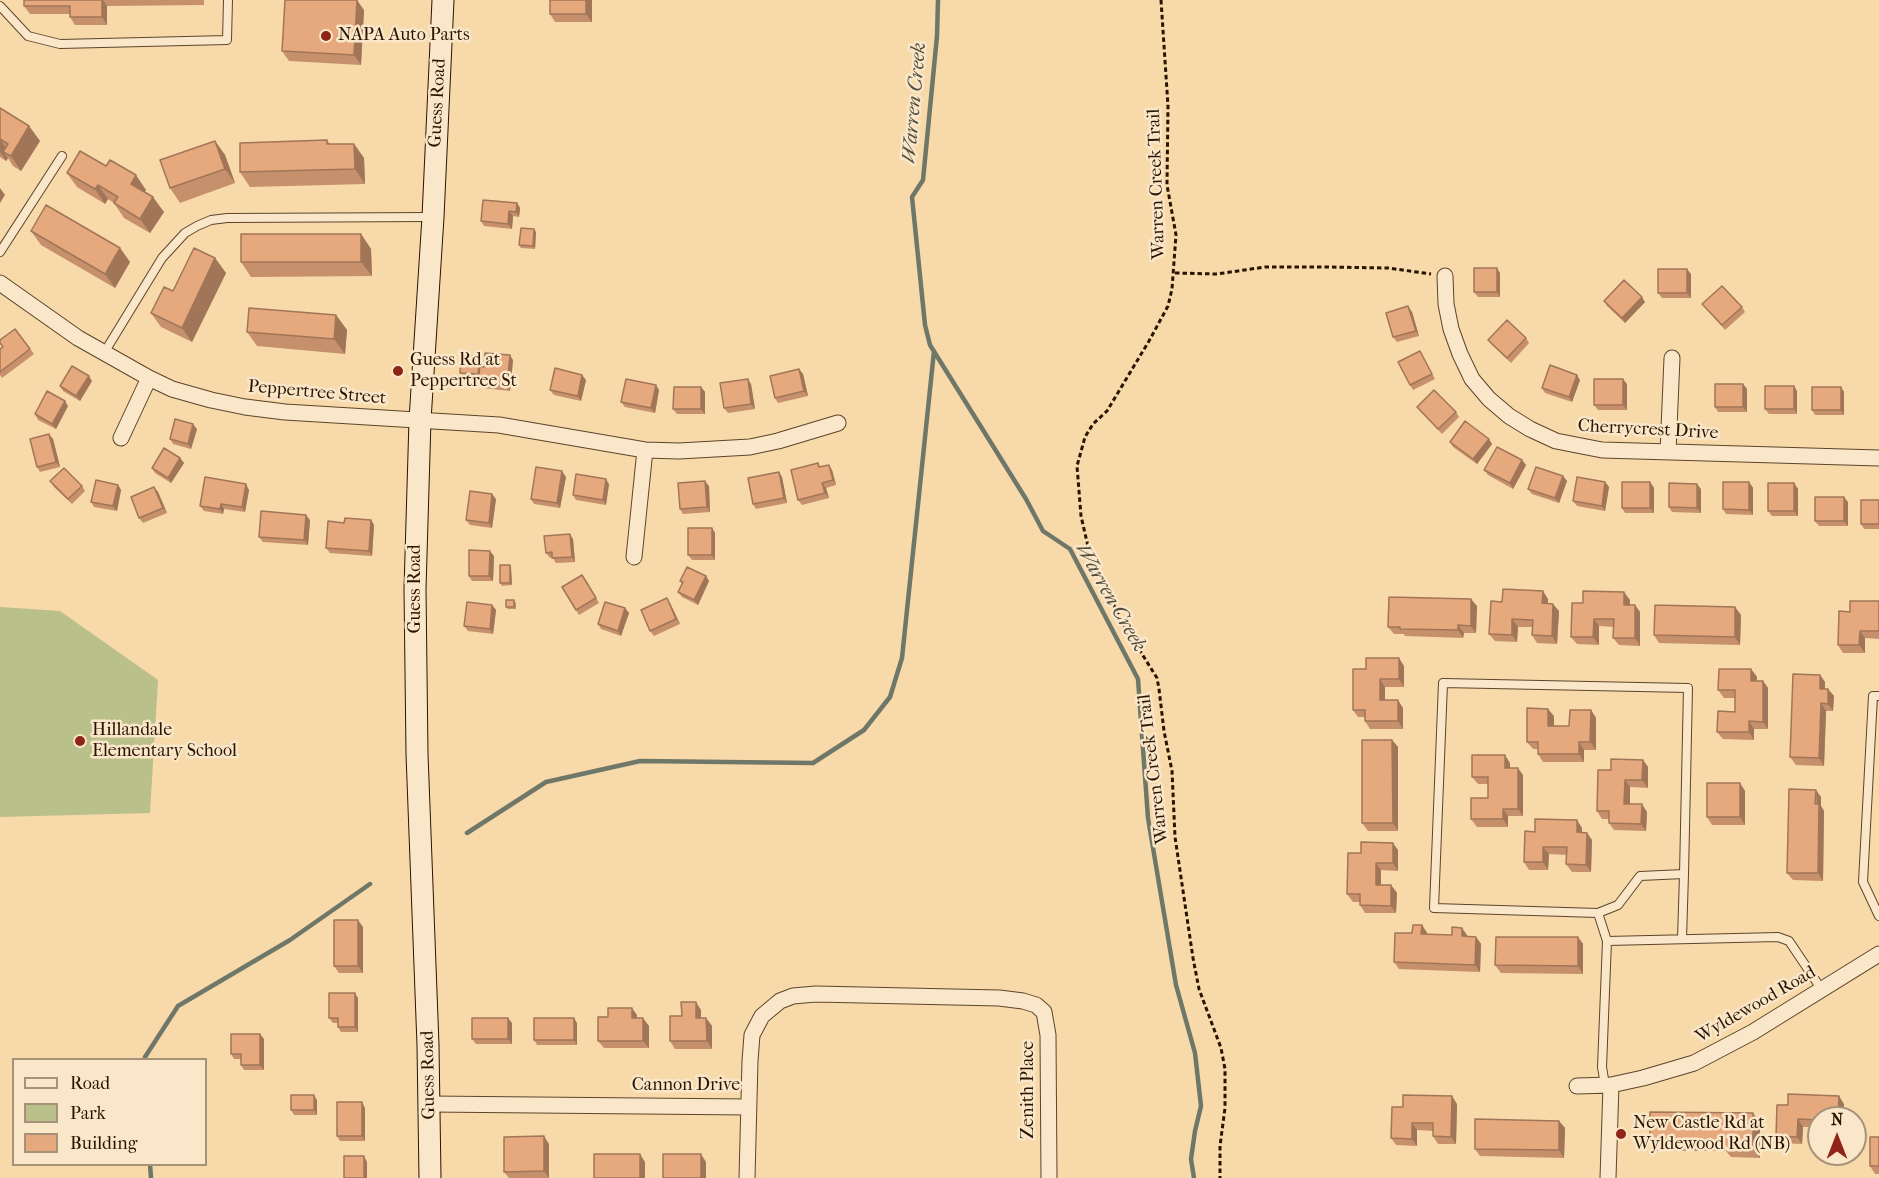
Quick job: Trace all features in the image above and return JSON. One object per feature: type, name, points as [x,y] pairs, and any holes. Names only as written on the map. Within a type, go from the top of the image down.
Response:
[{"type":"main road","name":"Guess Road","points":[[430,1178],[430,1104],[416,688],[415,589],[420,420],[433,217],[443,0]]},
{"type":"street","name":"Cherrycrest Drive","points":[[1445,276],[1446,304],[1460,354],[1472,379],[1489,399],[1509,416],[1530,429],[1570,445],[1602,450],[1879,458]]},
{"type":"street","name":"Peppertree Street","points":[[0,283],[78,338],[149,378],[172,389],[245,407],[285,412],[499,424],[645,450],[711,450],[750,447],[838,423]]},
{"type":"street","points":[[1668,452],[1672,358]]},
{"type":"street","points":[[121,438],[149,378]]},
{"type":"street","points":[[634,557],[645,450]]},
{"type":"street","name":"Wyldewood Road","points":[[1577,1086],[1608,1085],[1643,1078],[1702,1060],[1753,1032],[1879,954]]},
{"type":"street","name":"Cannon Drive","points":[[430,1104],[748,1107],[752,1035],[762,1016],[771,1007],[793,996],[816,994],[999,998],[1023,1000],[1036,1005]]},
{"type":"street","name":"Zenith Place","points":[[1036,1005],[1044,1012],[1048,1028],[1049,1178]]},
{"type":"street","points":[[1608,1085],[1608,1178]]},
{"type":"street","points":[[747,1178],[748,1107]]},
{"type":"lane","points":[[0,6],[28,36],[60,44],[227,40],[228,0]]},
{"type":"lane","points":[[0,252],[62,156]]},
{"type":"lane","points":[[104,353],[162,258],[184,233],[196,226],[211,220],[227,218],[433,217]]},
{"type":"lane","points":[[1682,939],[1684,874],[1688,688],[1443,683],[1434,908],[1598,913],[1618,905],[1640,876],[1684,874]]},
{"type":"lane","points":[[1879,696],[1873,696],[1863,882],[1879,916]]},
{"type":"lane","points":[[1598,913],[1606,941],[1602,1067],[1608,1085]]},
{"type":"lane","points":[[1606,941],[1778,937],[1790,941],[1822,990]]},
{"type":"path","name":"Warren Creek Trail","points":[[1161,0],[1168,106],[1167,186],[1176,235],[1174,273],[1168,306],[1107,411],[1093,424],[1084,437],[1077,466],[1081,516],[1086,541],[1122,622],[1156,678],[1172,771],[1175,837],[1193,958],[1199,989],[1221,1048],[1226,1069],[1220,1178]]},
{"type":"path","points":[[1174,273],[1217,274],[1265,267],[1327,267],[1388,268],[1445,276]]},
{"type":"green space","name":"Hillandale Elementary School","points":[[0,607],[60,611],[158,680],[150,813],[0,817]]},
{"type":"building","points":[[24,0],[102,0],[102,17],[70,17],[70,6],[24,6]]},
{"type":"building","name":"NAPA Auto Parts","points":[[285,0],[357,0],[354,55],[282,51]]},
{"type":"building","points":[[550,0],[586,0],[586,14],[550,14]]},
{"type":"building","points":[[0,108],[29,126],[11,156],[3,152],[8,144],[0,139]]},
{"type":"building","points":[[327,140],[327,144],[354,144],[355,169],[240,172],[240,143]]},
{"type":"building","points":[[215,141],[225,169],[170,188],[160,160]]},
{"type":"building","points":[[80,151],[106,166],[110,160],[136,175],[131,184],[153,197],[140,219],[114,203],[118,197],[98,185],[95,189],[67,173]]},
{"type":"building","points":[[483,200],[517,203],[516,212],[509,211],[508,224],[481,221]]},
{"type":"building","points":[[46,205],[120,248],[105,274],[31,231]]},
{"type":"building","points":[[521,228],[534,229],[533,246],[519,245]]},
{"type":"building","points":[[241,234],[361,234],[361,262],[241,262]]},
{"type":"building","points":[[194,248],[215,258],[182,328],[151,313],[164,287],[173,291]]},
{"type":"building","points":[[1474,268],[1497,268],[1497,292],[1474,292]]},
{"type":"building","points":[[1658,269],[1687,269],[1687,293],[1658,293]]},
{"type":"building","points":[[1624,280],[1642,297],[1622,318],[1604,301]]},
{"type":"building","points":[[1722,286],[1742,307],[1722,325],[1702,304]]},
{"type":"building","points":[[1408,306],[1416,331],[1393,337],[1386,313]]},
{"type":"building","points":[[249,308],[336,315],[334,339],[247,332]]},
{"type":"building","points":[[1507,320],[1526,338],[1507,358],[1488,340]]},
{"type":"building","points":[[15,329],[30,349],[0,372],[0,349],[3,347],[0,340]]},
{"type":"building","points":[[1420,351],[1432,374],[1410,385],[1398,362]]},
{"type":"building","points":[[485,353],[510,355],[507,386],[478,383],[480,366],[484,367]]},
{"type":"building","points":[[461,355],[480,357],[478,374],[460,373]]},
{"type":"building","points":[[1550,365],[1577,375],[1569,397],[1542,388]]},
{"type":"building","points":[[72,366],[89,376],[76,396],[60,386]]},
{"type":"building","points":[[555,368],[582,375],[578,396],[550,390]]},
{"type":"building","points":[[799,369],[804,391],[775,398],[770,376]]},
{"type":"building","points":[[626,379],[656,385],[651,408],[621,402]]},
{"type":"building","points":[[748,379],[751,404],[724,408],[720,383]]},
{"type":"building","points":[[1594,379],[1623,379],[1623,405],[1594,405]]},
{"type":"building","points":[[1715,384],[1743,384],[1743,407],[1715,407]]},
{"type":"building","points":[[1765,386],[1794,386],[1794,409],[1765,409]]},
{"type":"building","points":[[674,387],[701,387],[701,409],[673,409]]},
{"type":"building","points":[[1812,387],[1841,387],[1841,410],[1812,410]]},
{"type":"building","points":[[1434,390],[1456,412],[1438,429],[1417,407]]},
{"type":"building","points":[[47,391],[65,401],[52,424],[35,414]]},
{"type":"building","points":[[175,419],[193,424],[188,444],[170,439]]},
{"type":"building","points":[[1465,421],[1489,439],[1473,459],[1450,442]]},
{"type":"building","points":[[49,434],[56,462],[37,467],[30,439]]},
{"type":"building","points":[[1497,447],[1522,460],[1510,483],[1484,470]]},
{"type":"building","points":[[164,448],[180,458],[168,478],[152,468]]},
{"type":"building","points":[[818,463],[819,467],[829,465],[833,480],[822,483],[825,493],[798,500],[791,470]]},
{"type":"building","points":[[536,467],[562,471],[557,503],[531,499]]},
{"type":"building","points":[[1536,467],[1563,476],[1555,498],[1528,489]]},
{"type":"building","points":[[64,468],[82,486],[68,499],[50,481]]},
{"type":"building","points":[[779,472],[784,498],[753,504],[748,478]]},
{"type":"building","points":[[576,474],[606,479],[603,500],[573,495]]},
{"type":"building","points":[[205,477],[246,484],[242,507],[221,504],[220,509],[200,506]]},
{"type":"building","points":[[1577,477],[1605,482],[1602,506],[1573,501]]},
{"type":"building","points":[[96,480],[118,485],[113,506],[91,502]]},
{"type":"building","points":[[705,481],[707,507],[680,509],[678,483]]},
{"type":"building","points":[[1622,482],[1650,482],[1650,508],[1622,508]]},
{"type":"building","points":[[1723,482],[1749,482],[1749,510],[1723,509]]},
{"type":"building","points":[[1669,483],[1697,484],[1697,508],[1669,507]]},
{"type":"building","points":[[1768,483],[1794,483],[1794,511],[1768,511]]},
{"type":"building","points":[[154,487],[163,508],[139,518],[131,497]]},
{"type":"building","points":[[470,491],[492,494],[489,523],[466,520]]},
{"type":"building","points":[[1815,497],[1844,497],[1844,521],[1815,521]]},
{"type":"building","points":[[1861,500],[1879,500],[1879,524],[1861,524]]},
{"type":"building","points":[[261,511],[306,515],[304,540],[259,537]]},
{"type":"building","points":[[345,518],[371,520],[369,551],[326,548],[328,521],[344,523]]},
{"type":"building","points":[[688,528],[712,528],[712,555],[688,555]]},
{"type":"building","points":[[570,534],[572,557],[552,558],[552,552],[546,553],[544,536]]},
{"type":"building","points":[[469,550],[490,551],[489,576],[469,576]]},
{"type":"building","points":[[500,565],[510,565],[510,583],[500,583]]},
{"type":"building","points":[[687,567],[706,576],[694,600],[678,592],[683,582],[680,581]]},
{"type":"building","points":[[582,575],[596,598],[576,610],[562,587]]},
{"type":"building","points":[[1503,589],[1543,591],[1542,603],[1553,604],[1552,636],[1532,635],[1533,620],[1512,619],[1512,635],[1489,634],[1491,601],[1502,602]]},
{"type":"building","points":[[1583,591],[1624,592],[1624,605],[1635,605],[1635,638],[1613,638],[1614,619],[1594,619],[1593,637],[1571,637],[1572,603],[1583,603]]},
{"type":"building","points":[[1389,597],[1471,599],[1471,626],[1458,625],[1458,630],[1388,627]]},
{"type":"building","points":[[667,598],[676,619],[650,631],[641,610]]},
{"type":"building","points":[[506,600],[514,600],[514,607],[506,607]]},
{"type":"building","points":[[1850,601],[1879,601],[1879,631],[1860,631],[1859,645],[1838,645],[1839,611],[1850,612]]},
{"type":"building","points":[[467,602],[492,605],[490,629],[464,626]]},
{"type":"building","points":[[605,602],[625,608],[618,631],[598,624]]},
{"type":"building","points":[[1655,605],[1735,607],[1735,637],[1654,635]]},
{"type":"building","points":[[1366,658],[1399,658],[1399,679],[1380,679],[1380,700],[1398,700],[1398,721],[1365,721],[1365,710],[1353,710],[1353,669],[1366,669]]},
{"type":"building","points":[[1719,669],[1751,669],[1751,681],[1763,681],[1763,722],[1749,721],[1749,732],[1717,732],[1718,711],[1735,712],[1735,690],[1718,690]]},
{"type":"building","points":[[1793,674],[1820,675],[1820,689],[1828,689],[1828,704],[1821,703],[1819,758],[1790,757]]},
{"type":"building","points":[[1527,708],[1548,709],[1548,726],[1569,726],[1570,710],[1591,710],[1590,742],[1579,742],[1579,754],[1538,754],[1538,742],[1527,742]]},
{"type":"building","points":[[1362,740],[1392,740],[1393,823],[1362,823]]},
{"type":"building","points":[[1472,755],[1505,755],[1505,768],[1518,768],[1518,809],[1503,809],[1503,819],[1471,819],[1471,798],[1488,798],[1488,777],[1472,777]]},
{"type":"building","points":[[1611,759],[1643,760],[1642,780],[1625,780],[1624,804],[1642,804],[1641,824],[1609,823],[1609,811],[1597,811],[1598,770],[1611,770]]},
{"type":"building","points":[[1707,783],[1740,783],[1740,817],[1707,817]]},
{"type":"building","points":[[1789,789],[1816,790],[1815,804],[1819,804],[1818,873],[1787,873]]},
{"type":"building","points":[[1535,819],[1577,820],[1577,832],[1587,833],[1586,865],[1566,864],[1567,847],[1543,847],[1543,862],[1524,862],[1525,831],[1535,832]]},
{"type":"building","points":[[1361,842],[1393,843],[1393,863],[1376,863],[1376,885],[1391,885],[1391,906],[1360,905],[1360,894],[1347,894],[1348,853],[1361,853]]},
{"type":"building","points":[[334,920],[358,920],[358,966],[334,966]]},
{"type":"building","points":[[1413,925],[1422,925],[1421,934],[1452,935],[1452,927],[1462,928],[1462,936],[1476,937],[1475,965],[1394,962],[1395,933],[1412,933]]},
{"type":"building","points":[[1496,937],[1578,937],[1578,966],[1495,965]]},
{"type":"building","points":[[329,993],[355,993],[355,1027],[338,1027],[338,1018],[329,1018]]},
{"type":"building","points":[[681,1002],[696,1002],[696,1018],[706,1018],[707,1041],[670,1041],[670,1016],[682,1016]]},
{"type":"building","points":[[608,1008],[632,1008],[632,1018],[643,1018],[643,1041],[598,1041],[598,1017],[608,1017]]},
{"type":"building","points":[[472,1018],[508,1018],[508,1039],[472,1039]]},
{"type":"building","points":[[534,1018],[574,1018],[574,1040],[534,1040]]},
{"type":"building","points":[[231,1034],[260,1034],[260,1065],[241,1065],[241,1054],[231,1054]]},
{"type":"building","points":[[1788,1094],[1839,1096],[1839,1106],[1807,1106],[1807,1119],[1798,1119],[1797,1137],[1776,1136],[1777,1105],[1788,1105]]},
{"type":"building","points":[[291,1095],[314,1095],[314,1110],[291,1110]]},
{"type":"building","points":[[1403,1095],[1452,1096],[1451,1137],[1433,1136],[1433,1123],[1412,1123],[1412,1139],[1391,1138],[1392,1107],[1403,1107]]},
{"type":"building","points":[[337,1102],[362,1102],[362,1136],[337,1136]]},
{"type":"building","points":[[1650,1112],[1753,1113],[1753,1148],[1724,1147],[1724,1141],[1650,1141]]},
{"type":"building","points":[[1475,1119],[1559,1121],[1559,1150],[1475,1149]]},
{"type":"building","points":[[544,1136],[544,1171],[504,1172],[504,1137]]},
{"type":"building","points":[[1870,1137],[1879,1137],[1879,1166],[1870,1166]]},
{"type":"building","points":[[594,1154],[640,1154],[640,1178],[594,1178]]},
{"type":"building","points":[[663,1154],[701,1154],[701,1178],[663,1178]]},
{"type":"building","points":[[344,1156],[364,1156],[364,1178],[344,1178]]},
{"type":"waterway","name":"Warren Creek","points":[[938,0],[937,36],[923,180],[912,197],[925,325],[930,345],[1026,499],[1043,531],[1070,549],[1138,679],[1148,818],[1176,985],[1195,1053],[1201,1106],[1191,1159],[1194,1178]]},
{"type":"waterway","points":[[467,833],[546,782],[640,761],[813,763],[864,730],[890,697],[902,658],[934,351]]},
{"type":"waterway","points":[[145,1058],[178,1006],[290,940],[370,884]]},
{"type":"waterway","points":[[150,1166],[151,1178]]},
{"type":"place","name":"NAPA Auto Parts","points":[[326,36]]},
{"type":"place","name":"Guess Rd at Peppertree St","points":[[398,371]]},
{"type":"place","name":"Hillandale Elementary School","points":[[80,741]]},
{"type":"place","name":"New Castle Rd at Wyldewood Rd (NB)","points":[[1621,1134]]}]
